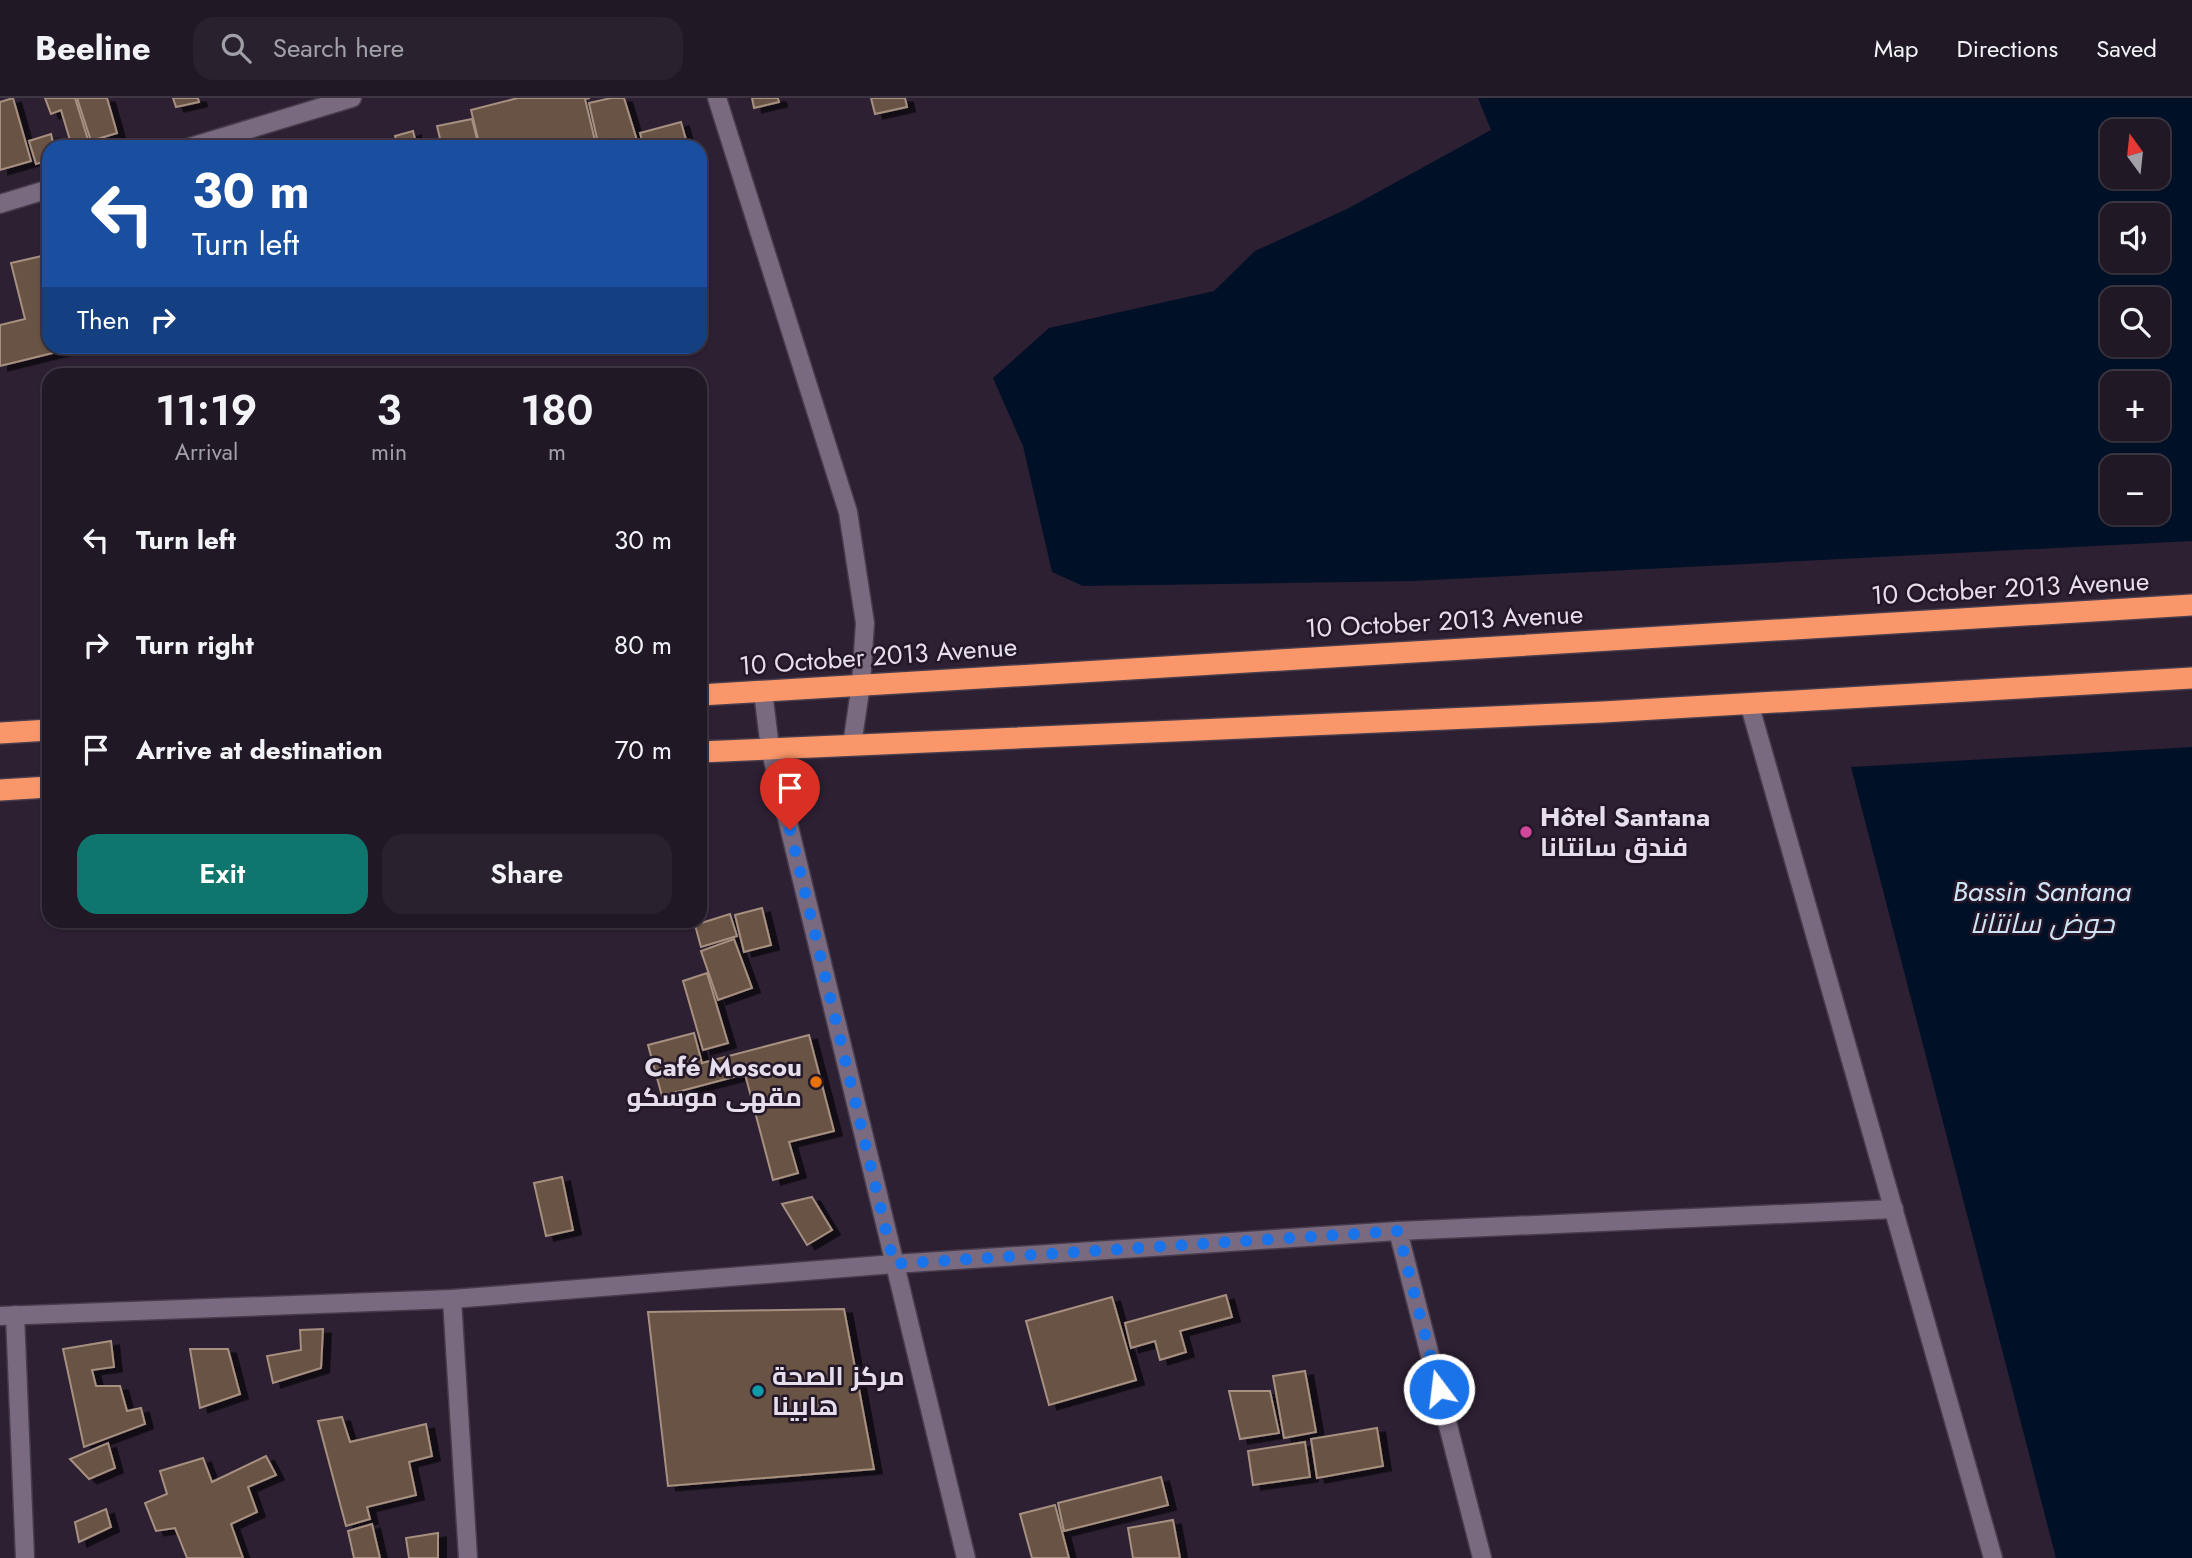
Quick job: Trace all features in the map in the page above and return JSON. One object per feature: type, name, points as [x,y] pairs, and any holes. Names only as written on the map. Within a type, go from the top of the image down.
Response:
[{"type":"highway","name":"10 October 2013 Avenue","points":[[707,695],[2192,606]]},
{"type":"highway","points":[[707,752],[1589,713],[2192,678]]},
{"type":"highway","points":[[0,733],[42,730]]},
{"type":"highway","points":[[0,790],[42,788]]},
{"type":"street","points":[[213,140],[352,98]]},
{"type":"street","points":[[717,98],[848,512],[864,623],[861,684],[852,745]]},
{"type":"street","points":[[0,204],[42,191]]},
{"type":"street","points":[[763,692],[770,748],[966,1558]]},
{"type":"street","points":[[1749,703],[1993,1558]]},
{"type":"street","points":[[25,1558],[8,1316],[452,1299],[894,1264],[1398,1231],[1894,1209]]},
{"type":"street","points":[[1398,1231],[1482,1558]]},
{"type":"street","points":[[452,1299],[468,1558]]},
{"type":"water","points":[[1478,98],[2192,98],[2192,541],[1412,581],[1083,586],[1052,572],[1023,446],[993,378],[1049,328],[1214,291],[1255,251],[1349,208],[1491,130]]},
{"type":"water","name":"Bassin Santana حوض سانتانا","points":[[2192,747],[2192,1558],[2056,1558],[1851,767]]},
{"type":"building","points":[[13,98],[31,161],[0,170],[0,102]]},
{"type":"building","points":[[45,98],[75,98],[88,140],[70,140],[61,110],[51,114]]},
{"type":"building","points":[[77,98],[107,98],[117,133],[91,140]]},
{"type":"building","points":[[173,98],[198,98],[199,102],[176,107]]},
{"type":"building","points":[[518,98],[590,98],[585,99],[595,140],[478,140],[471,110]]},
{"type":"building","points":[[624,98],[637,140],[597,140],[589,103]]},
{"type":"building","points":[[752,98],[778,98],[779,102],[754,108]]},
{"type":"building","points":[[871,98],[905,98],[907,107],[875,114]]},
{"type":"building","points":[[472,119],[477,140],[440,140],[437,126]]},
{"type":"building","points":[[681,122],[686,140],[642,140],[640,133]]},
{"type":"building","points":[[413,131],[415,140],[396,140],[395,136]]},
{"type":"building","points":[[51,134],[52,140],[42,140],[42,162],[36,164],[29,141]]},
{"type":"building","points":[[42,256],[42,354],[49,354],[0,366],[0,325],[25,319],[11,263]]},
{"type":"building","points":[[762,908],[771,945],[744,952],[735,915]]},
{"type":"building","points":[[730,914],[737,936],[701,947],[696,928],[707,928],[707,921]]},
{"type":"building","points":[[734,939],[752,988],[718,1000],[701,951]]},
{"type":"building","points":[[707,973],[728,1043],[703,1050],[683,981]]},
{"type":"building","points":[[694,1033],[702,1063],[809,1035],[834,1131],[789,1142],[798,1173],[773,1180],[745,1074],[662,1096],[648,1045]]},
{"type":"building","points":[[562,1177],[573,1230],[546,1236],[534,1183]]},
{"type":"building","points":[[812,1197],[832,1230],[807,1245],[782,1204]]},
{"type":"building","points":[[1226,1295],[1232,1317],[1180,1331],[1186,1352],[1160,1360],[1155,1341],[1131,1348],[1125,1323]]},
{"type":"building","points":[[1112,1297],[1136,1380],[1049,1405],[1026,1321]]},
{"type":"building","name":"مركز الصحة هابينا","points":[[844,1309],[874,1469],[668,1486],[648,1312]]},
{"type":"building","points":[[323,1329],[321,1368],[273,1383],[267,1356],[301,1350],[300,1330]]},
{"type":"building","points":[[111,1341],[114,1367],[92,1370],[96,1386],[120,1386],[127,1411],[141,1408],[145,1424],[84,1447],[63,1349]]},
{"type":"building","points":[[190,1349],[228,1349],[240,1394],[200,1408]]},
{"type":"building","points":[[1305,1371],[1316,1432],[1284,1438],[1273,1376]]},
{"type":"building","points":[[1229,1391],[1270,1391],[1279,1433],[1240,1439]]},
{"type":"building","points":[[342,1417],[350,1442],[426,1424],[432,1456],[409,1462],[416,1495],[367,1507],[370,1519],[346,1526],[318,1421]]},
{"type":"building","points":[[1377,1428],[1383,1466],[1317,1478],[1311,1439]]},
{"type":"building","points":[[1305,1442],[1310,1477],[1253,1485],[1248,1451]]},
{"type":"building","points":[[108,1443],[115,1468],[89,1479],[70,1459]]},
{"type":"building","points":[[266,1456],[276,1475],[248,1487],[257,1512],[231,1524],[243,1558],[187,1558],[175,1528],[156,1531],[145,1503],[167,1494],[160,1471],[203,1458],[212,1482]]},
{"type":"building","points":[[1161,1477],[1168,1505],[1064,1531],[1058,1503]]},
{"type":"building","points":[[1055,1505],[1069,1558],[1032,1558],[1020,1514]]},
{"type":"building","points":[[106,1509],[111,1527],[79,1542],[75,1522]]},
{"type":"building","points":[[1173,1520],[1180,1558],[1133,1558],[1128,1528]]},
{"type":"building","points":[[372,1524],[380,1558],[354,1558],[348,1531]]},
{"type":"building","points":[[438,1533],[438,1558],[409,1558],[406,1538]]},
{"type":"place","name":"Hôtel Santana فندق سانتانا","points":[[1526,832]]},
{"type":"place","name":"Café Moscou مقهى موسكو","points":[[816,1082]]},
{"type":"place","name":"مركز الصحة هابينا","points":[[758,1391]]},
{"type":"route","points":[[790,830],[894,1264],[1398,1231],[1439,1389]]}]
